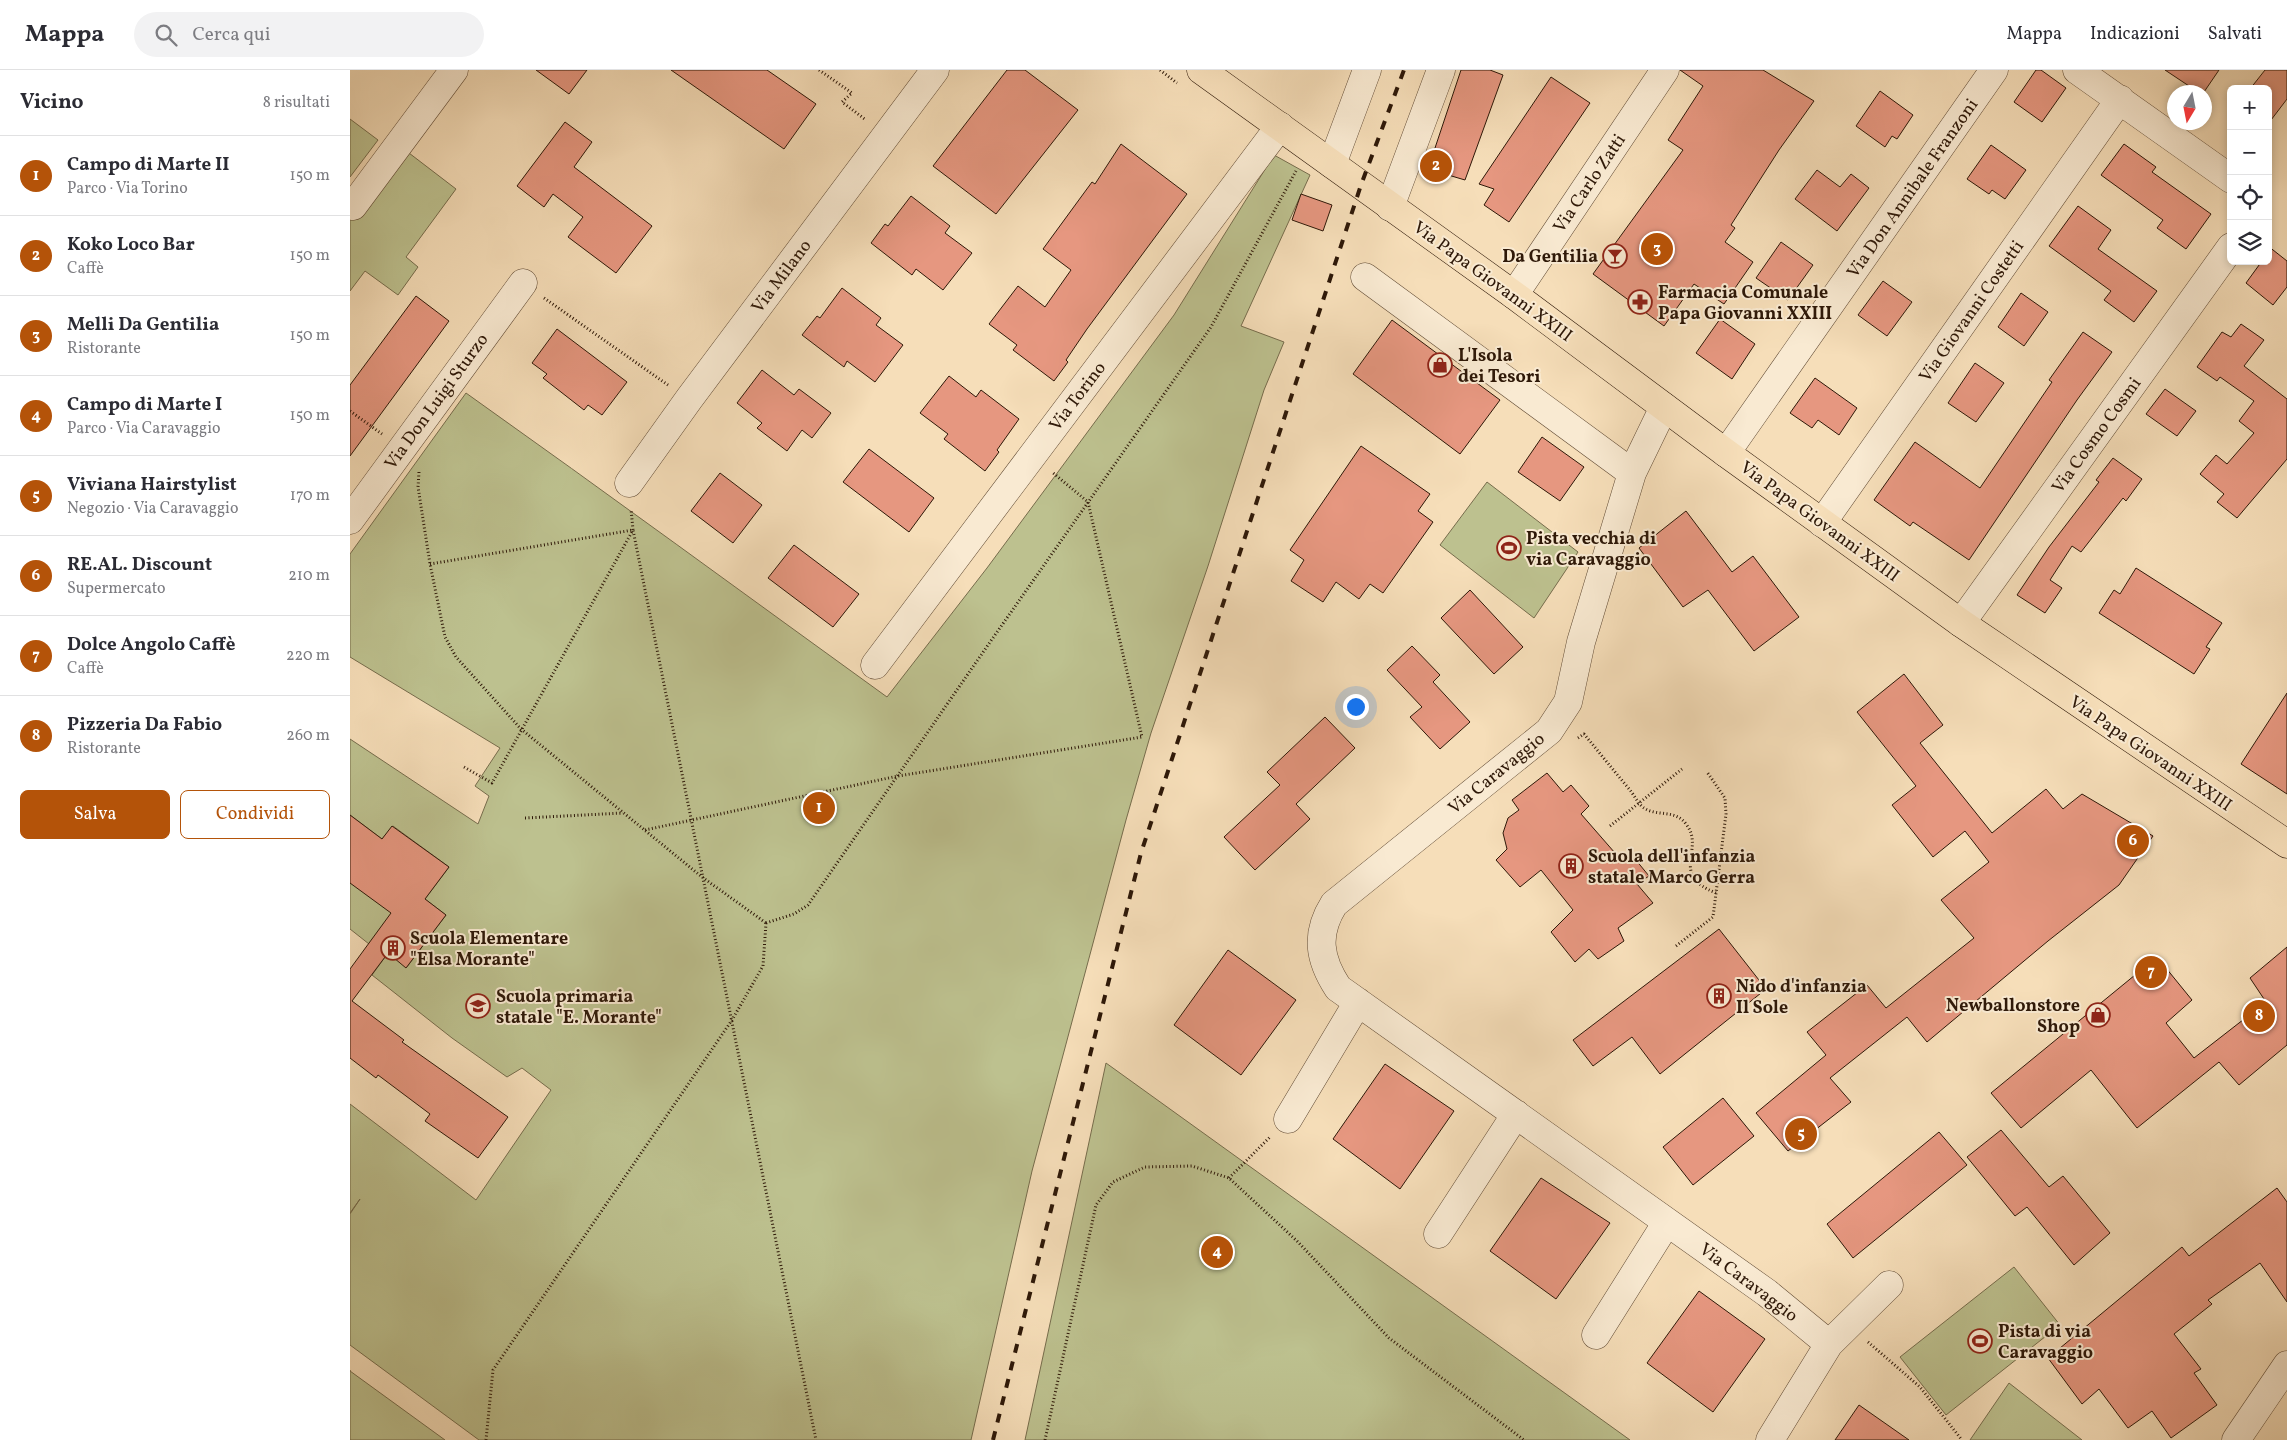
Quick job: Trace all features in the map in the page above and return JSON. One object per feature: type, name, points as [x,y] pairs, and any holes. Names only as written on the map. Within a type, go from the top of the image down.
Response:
[{"type":"main road","name":"Via Papa Giovanni XXIII","points":[[1201,70],[1514,295],[1726,453],[1960,622],[2287,844]]},
{"type":"street","name":"Via Milano","points":[[629,483],[689,399],[935,70]]},
{"type":"street","points":[[1332,164],[1367,70]]},
{"type":"street","points":[[1390,207],[1441,70]]},
{"type":"street","name":"Via Carlo Zatti","points":[[1514,295],[1664,70]]},
{"type":"street","name":"Via Don Annibale Franzoni","points":[[1726,453],[1994,70]]},
{"type":"street","points":[[2077,70],[2227,176]]},
{"type":"street","points":[[353,206],[452,72]]},
{"type":"street","name":"Via Giovanni Costetti","points":[[1822,523],[2120,99]]},
{"type":"street","name":"Via Torino","points":[[875,665],[1280,126]]},
{"type":"street","name":"Via Cosmo Cosmi","points":[[1960,622],[2227,253]]},
{"type":"street","points":[[1365,277],[1632,474]]},
{"type":"street","name":"Via Don Luigi Sturzo","points":[[350,520],[523,283]]},
{"type":"street","name":"Via Caravaggio","points":[[1664,407],[1632,474],[1581,642],[1568,702],[1549,731],[1340,898],[1325,917],[1321,932],[1324,963],[1338,988],[1767,1293],[1829,1344]]},
{"type":"street","points":[[1288,1119],[1358,1002]]},
{"type":"street","points":[[1438,1234],[1516,1114]]},
{"type":"street","points":[[1596,1335],[1667,1222]]},
{"type":"street","points":[[1770,1440],[1829,1344],[1889,1285]]},
{"type":"street","points":[[2236,1440],[2287,1365]]},
{"type":"path","points":[[819,70],[852,93],[842,102],[886,135]]},
{"type":"path","points":[[766,923],[794,914],[808,905],[1211,327],[1299,165]]},
{"type":"path","points":[[523,283],[689,399]]},
{"type":"path","points":[[350,411],[419,462],[418,487],[430,564],[444,637],[456,657],[521,729],[702,877],[766,923]]},
{"type":"path","points":[[645,830],[898,776],[1142,737],[1088,502],[1032,456]]},
{"type":"path","points":[[629,483],[633,530],[816,1440]]},
{"type":"path","points":[[430,564],[633,530]]},
{"type":"path","points":[[464,767],[492,783],[633,530]]},
{"type":"path","points":[[1576,740],[1584,734],[1644,808],[1679,816],[1688,825],[1693,837],[1689,865],[1694,877],[1702,887],[1716,893]]},
{"type":"path","points":[[1610,826],[1682,769]]},
{"type":"path","points":[[1676,946],[1713,917],[1725,798],[1707,772]]},
{"type":"path","points":[[526,818],[624,813]]},
{"type":"path","points":[[486,1440],[493,1370],[732,1020],[763,966],[766,923]]},
{"type":"path","points":[[1229,1178],[1288,1119]]},
{"type":"path","points":[[1045,1440],[1096,1205],[1113,1182],[1145,1167],[1192,1166],[1229,1178],[1297,1241],[1389,1338],[1524,1440]]},
{"type":"path","points":[[1850,1324],[1863,1338],[1920,1387],[1962,1440]]},
{"type":"green space","points":[[350,119],[378,140],[350,177]]},
{"type":"green space","points":[[409,153],[456,189],[406,257],[418,267],[398,295],[365,271],[350,291],[350,199]]},
{"type":"green space","points":[[1274,155],[1310,175],[1241,326],[1284,342],[1264,390],[1208,566],[1151,733],[1126,820],[1032,1171],[971,1440],[479,1440],[350,1345],[350,1214],[360,1199],[350,1213],[350,1104],[476,1200],[551,1090],[522,1068],[507,1077],[452,1038],[372,975],[388,953],[407,967],[446,915],[425,899],[449,867],[393,826],[382,839],[350,815],[350,739],[478,824],[489,796],[475,786],[500,748],[350,657],[350,554],[466,393],[887,697],[987,568],[1174,315]]},
{"type":"green space","name":"Pista vecchia di via Caravaggio","points":[[1487,482],[1578,552],[1534,618],[1440,545]]},
{"type":"green space","points":[[350,883],[410,888],[369,944],[350,929]]},
{"type":"green space","points":[[1106,1063],[1630,1440],[1025,1440]]},
{"type":"green space","name":"Pista di via Caravaggio","points":[[2014,1267],[2060,1325],[1946,1415],[1900,1357]]},
{"type":"green space","points":[[350,1371],[445,1440],[350,1440]]},
{"type":"green space","points":[[2009,1383],[2082,1440],[1970,1440]]},
{"type":"building","points":[[536,70],[587,70],[569,94]]},
{"type":"building","points":[[671,70],[767,70],[816,104],[784,149]]},
{"type":"building","points":[[1007,70],[1025,70],[1078,110],[996,214],[933,166]]},
{"type":"building","points":[[1461,70],[1490,70],[1503,75],[1465,180],[1428,169]]},
{"type":"building","points":[[1680,70],[1763,70],[1814,101],[1779,150],[1731,225],[1735,228],[1725,242],[1753,262],[1724,304],[1694,284],[1664,326],[1593,274],[1683,150],[1668,140],[1703,86]]},
{"type":"building","points":[[2036,70],[2041,70],[2066,88],[2042,122],[2014,102]]},
{"type":"building","points":[[2165,70],[2219,70],[2209,85],[2188,85]]},
{"type":"building","points":[[2265,70],[2287,70],[2287,99],[2272,119],[2272,85],[2253,85]]},
{"type":"building","points":[[1551,77],[1590,103],[1509,222],[1484,205],[1494,189],[1479,184]]},
{"type":"building","points":[[1880,91],[1913,115],[1897,139],[1892,136],[1885,147],[1856,126]]},
{"type":"building","points":[[565,122],[592,142],[574,167],[652,226],[616,273],[568,237],[583,217],[553,194],[544,207],[517,186]]},
{"type":"building","points":[[1121,144],[1187,194],[1087,329],[1066,360],[1068,362],[1054,381],[1013,350],[1017,345],[989,324],[1018,286],[1045,307],[1071,270],[1043,249],[1092,182],[1095,184]]},
{"type":"building","points":[[2124,144],[2156,167],[2152,172],[2211,214],[2186,249],[2157,228],[2163,220],[2101,175]]},
{"type":"building","points":[[1991,145],[2026,170],[2005,199],[1992,190],[1989,194],[1967,179]]},
{"type":"building","points":[[1817,170],[1840,187],[1851,174],[1869,188],[1837,231],[1795,199]]},
{"type":"building","points":[[1301,194],[1332,205],[1323,231],[1292,220]]},
{"type":"building","points":[[911,196],[950,226],[945,233],[972,253],[943,290],[916,269],[912,275],[871,243],[885,224],[888,226]]},
{"type":"building","points":[[2078,206],[2111,230],[2098,249],[2157,291],[2134,322],[2104,300],[2111,291],[2049,246]]},
{"type":"building","points":[[1781,242],[1813,265],[1788,300],[1756,278]]},
{"type":"building","points":[[2272,249],[2287,261],[2287,287],[2273,305],[2246,283],[2259,265],[2272,265]]},
{"type":"building","points":[[1883,281],[1912,302],[1887,336],[1858,315]]},
{"type":"building","points":[[842,288],[881,318],[876,325],[903,345],[875,382],[847,361],[844,367],[802,335],[817,316],[820,318]]},
{"type":"building","points":[[2021,293],[2048,312],[2024,346],[1998,327]]},
{"type":"building","points":[[416,296],[449,321],[350,456],[350,385]]},
{"type":"building","points":[[1720,319],[1755,344],[1732,379],[1696,353]]},
{"type":"building","points":[[1392,320],[1500,400],[1460,454],[1353,374]]},
{"type":"building","points":[[2241,324],[2264,340],[2244,366],[2287,399],[2287,459],[2237,518],[2217,502],[2224,494],[2200,474],[2216,455],[2227,464],[2254,433],[2239,421],[2254,401],[2220,377],[2217,381],[2197,367],[2222,332],[2231,337]]},
{"type":"building","points":[[557,329],[627,382],[602,415],[588,405],[584,410],[543,378],[547,374],[532,363]]},
{"type":"building","points":[[2083,332],[2112,352],[2077,400],[1969,560],[1913,522],[1910,526],[1874,500],[1915,442],[1980,488],[2052,382],[2049,380]]},
{"type":"building","points":[[1975,363],[2004,383],[1976,422],[1948,403]]},
{"type":"building","points":[[762,370],[794,395],[799,389],[831,413],[812,438],[802,430],[787,451],[757,428],[762,423],[737,403]]},
{"type":"building","points":[[949,376],[976,397],[981,390],[1019,419],[985,471],[944,439],[948,434],[920,413]]},
{"type":"building","points":[[1815,378],[1857,408],[1839,435],[1818,420],[1812,428],[1790,413]]},
{"type":"building","points":[[2165,389],[2196,411],[2177,436],[2146,414]]},
{"type":"building","points":[[1542,437],[1584,467],[1560,501],[1518,472]]},
{"type":"building","points":[[1361,446],[1430,494],[1418,511],[1433,522],[1383,593],[1370,584],[1359,599],[1336,582],[1323,602],[1291,581],[1304,560],[1290,550]]},
{"type":"building","points":[[869,449],[934,498],[909,532],[843,482]]},
{"type":"building","points":[[2113,458],[2142,479],[2126,501],[2123,498],[2081,552],[2072,546],[2050,580],[2062,588],[2045,613],[2017,595],[2049,547],[2099,482],[2096,480]]},
{"type":"building","points":[[720,473],[762,505],[733,543],[691,511]]},
{"type":"building","points":[[1686,511],[1732,572],[1753,556],[1799,617],[1754,651],[1708,590],[1683,607],[1639,548]]},
{"type":"building","points":[[794,545],[859,594],[833,627],[768,578]]},
{"type":"building","points":[[2136,568],[2222,623],[2206,647],[2210,649],[2194,674],[2099,613],[2114,590],[2120,594]]},
{"type":"building","points":[[1470,590],[1523,647],[1494,674],[1441,618]]},
{"type":"building","points":[[1412,646],[1440,675],[1433,682],[1470,722],[1440,749],[1410,717],[1422,707],[1387,670]]},
{"type":"building","points":[[1904,674],[1943,725],[1920,743],[1992,833],[2046,789],[2063,809],[2082,794],[2153,836],[2119,885],[2048,941],[1927,1042],[1907,1017],[1830,1078],[1851,1102],[1788,1151],[1756,1113],[1826,1055],[1807,1032],[1867,985],[1886,1008],[1974,938],[1941,900],[1989,862],[1965,831],[1933,857],[1892,805],[1916,786],[1857,712]]},
{"type":"building","points":[[2287,693],[2287,794],[2241,764]]},
{"type":"building","points":[[1325,717],[1355,748],[1296,804],[1310,819],[1255,870],[1224,837],[1280,785],[1267,772]]},
{"type":"building","name":"Scuola dell'infanzia statale Marco Gerra","points":[[1547,773],[1563,792],[1571,785],[1589,806],[1581,814],[1622,861],[1631,854],[1649,876],[1637,884],[1653,903],[1618,928],[1624,941],[1598,959],[1589,949],[1575,962],[1551,932],[1573,910],[1541,870],[1520,887],[1496,860],[1507,849],[1503,833],[1508,818],[1519,810],[1512,800]]},
{"type":"building","name":"Scuola Elementare \"Elsa Morante\"","points":[[350,815],[382,839],[392,826],[449,867],[425,899],[446,915],[406,968],[388,953],[352,1001],[404,1040],[402,1042],[508,1117],[478,1158],[425,1121],[430,1114],[378,1075],[376,1078],[350,1058],[350,969],[391,913],[350,883]]},
{"type":"building","name":"Nido d'infanzia Il Sole","points":[[1719,929],[1766,989],[1660,1074],[1632,1037],[1593,1066],[1573,1040]]},
{"type":"building","points":[[2287,947],[2287,1045],[2239,1085],[2219,1062],[2137,1128],[2091,1070],[2021,1128],[1991,1093],[2157,957],[2192,1000],[2166,1023],[2194,1058],[2266,1002],[2250,978]]},
{"type":"building","points":[[1228,950],[1296,1000],[1241,1075],[1174,1025]]},
{"type":"building","points":[[1385,1064],[1454,1111],[1400,1189],[1333,1139]]},
{"type":"building","points":[[1723,1098],[1754,1136],[1693,1185],[1663,1147]]},
{"type":"building","points":[[2001,1130],[2049,1187],[2063,1176],[2110,1233],[2074,1265],[2027,1207],[2015,1216],[1967,1157]]},
{"type":"building","points":[[1939,1132],[1967,1165],[1853,1258],[1827,1224]]},
{"type":"building","points":[[1541,1178],[1610,1223],[1556,1299],[1490,1251]]},
{"type":"building","points":[[2277,1188],[2287,1202],[2287,1302],[2260,1263],[2208,1300],[2212,1304],[2174,1334],[2201,1369],[2194,1373],[2217,1405],[2171,1438],[2152,1411],[2128,1428],[2099,1389],[2082,1404],[2048,1358],[2182,1247],[2189,1256]]},
{"type":"building","points":[[1699,1291],[1765,1339],[1713,1412],[1647,1363]]},
{"type":"building","points":[[1859,1405],[1909,1440],[1835,1440]]},
{"type":"railway","points":[[993,1440],[1141,853],[1361,185],[1404,70]]},
{"type":"place","name":"Koko Loco Bar","points":[[1436,166]]},
{"type":"place","name":"Melli Da Gentilia","points":[[1657,249]]},
{"type":"place","name":"Da Gentilia","points":[[1615,256]]},
{"type":"place","name":"Farmacia Comunale Papa Giovanni XXIII","points":[[1640,302]]},
{"type":"place","name":"L'Isola dei Tesori","points":[[1440,365]]},
{"type":"place","name":"Pista vecchia di via Caravaggio","points":[[1509,548]]},
{"type":"place","name":"Campo di Marte II","points":[[819,808]]},
{"type":"place","name":"RE.AL. Discount","points":[[2133,841]]},
{"type":"place","name":"Scuola dell'infanzia statale Marco Gerra","points":[[1571,866]]},
{"type":"place","name":"Scuola Elementare \"Elsa Morante\"","points":[[393,948]]},
{"type":"place","name":"Dolce Angolo Caffè","points":[[2151,972]]},
{"type":"place","name":"Nido d'infanzia Il Sole","points":[[1719,996]]},
{"type":"place","name":"Scuola primaria statale \"E. Morante\"","points":[[478,1006]]},
{"type":"place","name":"Newballonstore Shop","points":[[2098,1015]]},
{"type":"place","name":"Pizzeria Da Fabio","points":[[2259,1016]]},
{"type":"place","name":"Viviana Hairstylist","points":[[1801,1134]]},
{"type":"place","name":"Campo di Marte I","points":[[1217,1252]]},
{"type":"place","name":"Pista di via Caravaggio","points":[[1980,1341]]}]
